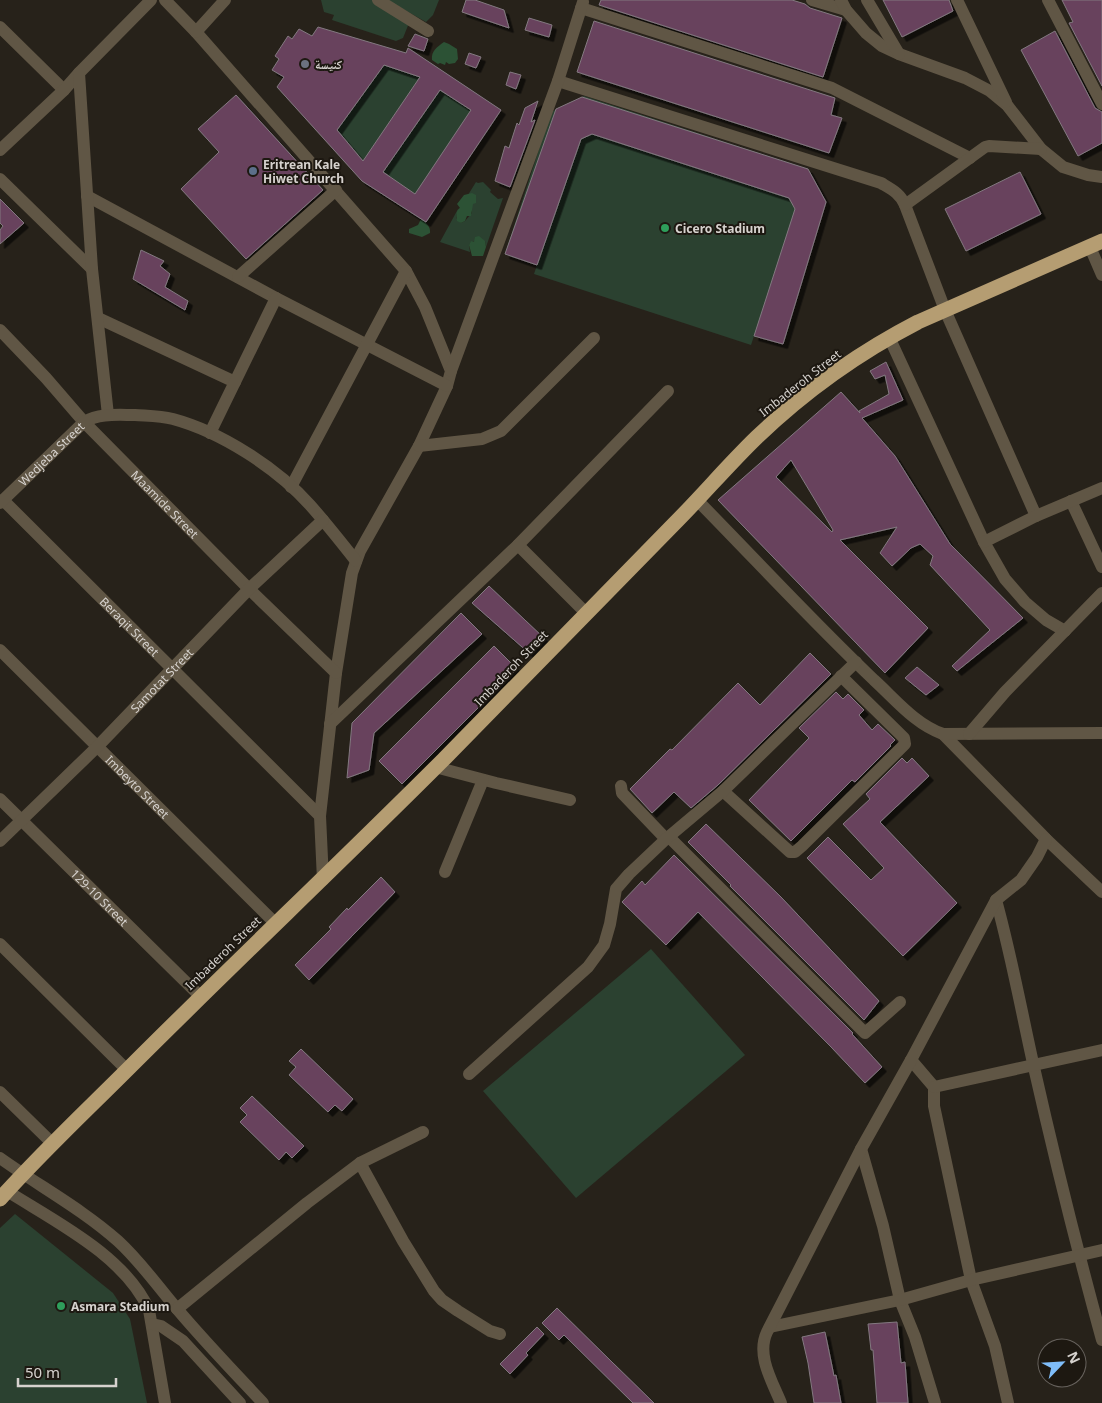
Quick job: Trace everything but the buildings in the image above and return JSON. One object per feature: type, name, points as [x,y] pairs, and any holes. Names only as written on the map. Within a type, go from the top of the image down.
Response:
[{"type":"highway","name":"Imbaderoh Street","points":[[4,1195],[52,1143],[200,996],[275,923],[323,880],[755,439],[781,416],[855,358],[889,337],[945,310],[1096,244]]},
{"type":"street","points":[[0,150],[64,90],[151,0]]},
{"type":"street","points":[[165,0],[196,32],[406,271],[424,307],[451,371]]},
{"type":"street","points":[[196,32],[225,0]]},
{"type":"street","points":[[378,0],[428,31]]},
{"type":"street","points":[[812,0],[844,5],[866,33],[882,46],[964,78],[990,91],[1007,105]]},
{"type":"street","points":[[867,0],[899,54]]},
{"type":"street","points":[[957,0],[1007,105],[1040,149],[1063,167],[1088,175],[1102,177]]},
{"type":"street","points":[[1048,0],[1102,104]]},
{"type":"street","points":[[323,880],[320,816],[336,673],[352,573],[356,561],[419,446],[447,386],[558,81],[582,4],[832,88],[970,158]]},
{"type":"street","points":[[0,27],[64,90]]},
{"type":"street","points":[[79,73],[92,269],[108,415]]},
{"type":"street","points":[[558,81],[881,183],[895,191],[905,204],[945,310],[1036,516]]},
{"type":"street","points":[[905,204],[989,146],[1040,149]]},
{"type":"street","points":[[0,179],[92,269]]},
{"type":"street","points":[[238,277],[336,190]]},
{"type":"street","points":[[87,196],[276,298],[447,386]]},
{"type":"street","points":[[1096,244],[1102,275]]},
{"type":"street","points":[[291,487],[406,271]]},
{"type":"street","points":[[210,433],[276,298]]},
{"type":"street","points":[[98,318],[235,382]]},
{"type":"street","name":"Maamide Street","points":[[0,330],[46,378],[84,422],[336,673]]},
{"type":"street","points":[[889,337],[984,542],[1005,579],[1025,602],[1046,620],[1065,631]]},
{"type":"street","points":[[419,446],[482,439],[501,431],[594,338]]},
{"type":"street","points":[[330,724],[518,545],[668,391]]},
{"type":"street","name":"Wedjeba Street","points":[[2,501],[84,422],[91,418],[108,415],[156,416],[186,423],[210,433],[260,462],[291,487],[323,520],[356,561]]},
{"type":"street","points":[[984,542],[1036,516],[1102,488]]},
{"type":"street","points":[[697,500],[856,662],[916,719],[930,729],[943,734],[1102,733]]},
{"type":"street","name":"Beraqit Street","points":[[2,501],[320,816]]},
{"type":"street","points":[[1071,501],[1102,568]]},
{"type":"street","name":"Samotat Street","points":[[0,841],[97,747],[249,588],[323,520]]},
{"type":"street","points":[[518,545],[586,613]]},
{"type":"street","points":[[969,734],[1005,692],[1102,593]]},
{"type":"street","name":"Imbeyto Street","points":[[0,650],[275,923]]},
{"type":"street","points":[[469,1074],[588,967],[608,935],[616,889],[621,882],[667,838],[724,791],[856,662]]},
{"type":"street","points":[[724,791],[786,849],[790,852],[795,852],[876,774],[904,746],[906,741],[841,676]]},
{"type":"street","points":[[943,734],[1046,839],[1102,892]]},
{"type":"street","points":[[435,767],[570,800]]},
{"type":"street","points":[[444,872],[483,780]]},
{"type":"street","points":[[621,786],[622,793],[865,1033],[900,1002]]},
{"type":"street","name":"129-10 Street","points":[[0,799],[200,996]]},
{"type":"street","points":[[780,1403],[763,1355],[763,1341],[861,1149],[911,1060],[996,900],[1021,880],[1037,857],[1046,839]]},
{"type":"street","points":[[996,900],[1006,935],[1033,1064],[1078,1255],[1102,1340]]},
{"type":"street","points":[[0,944],[127,1070]]},
{"type":"street","points":[[934,1086],[1102,1050]]},
{"type":"street","points":[[911,1060],[934,1086],[934,1106],[972,1280],[995,1346],[1008,1403]]},
{"type":"street","points":[[0,1092],[52,1143]]},
{"type":"street","points":[[177,1309],[307,1203],[360,1163],[424,1132]]},
{"type":"street","points":[[861,1149],[883,1226],[900,1300],[915,1337],[935,1403]]},
{"type":"street","points":[[0,1158],[90,1217],[118,1241],[137,1259],[177,1309],[263,1403]]},
{"type":"street","points":[[360,1163],[403,1241],[434,1291],[442,1300],[458,1311],[490,1331],[500,1334]]},
{"type":"street","points":[[4,1195],[85,1240],[119,1266],[144,1298],[152,1324],[165,1403]]},
{"type":"street","points":[[770,1327],[900,1300],[972,1280],[1102,1250]]},
{"type":"street","points":[[152,1324],[161,1326],[182,1341],[240,1403]]},
{"type":"green space","points":[[321,0],[373,0],[409,23],[403,38],[396,41],[332,20],[334,15],[324,12]]},
{"type":"green space","points":[[387,0],[439,0],[433,15],[426,22]]},
{"type":"green space","points":[[444,42],[457,49],[458,59],[455,63],[449,64],[446,62],[445,65],[438,64],[432,60],[434,52]]},
{"type":"green space","points":[[384,65],[420,77],[363,161],[337,130]]},
{"type":"green space","points":[[440,90],[471,110],[415,194],[383,172]]},
{"type":"green space","name":"Cicero Stadium","points":[[584,96],[808,169],[826,202],[754,336],[751,345],[534,274],[537,265],[505,254],[551,112]]},
{"type":"green space","points":[[476,182],[483,182],[498,199],[503,198],[486,247],[485,241],[471,242],[469,245],[470,252],[440,242],[458,209],[456,218],[461,223],[472,213],[470,194],[468,195]]},
{"type":"green space","points":[[472,193],[476,195],[476,203],[473,204],[471,216],[467,216],[465,221],[461,223],[457,221],[456,215],[460,208],[457,204],[464,195]]},
{"type":"green space","points":[[421,219],[428,225],[430,233],[422,237],[409,233],[409,229],[418,225]]},
{"type":"green space","points":[[479,236],[485,241],[486,247],[483,256],[472,256],[469,245],[471,241],[474,242],[475,237]]},
{"type":"green space","points":[[651,949],[745,1055],[576,1198],[483,1091]]},
{"type":"green space","name":"Asmara Stadium","points":[[15,1214],[113,1293],[130,1319],[147,1403],[0,1403],[0,1228]]},
{"type":"place","name":"كنيسة","points":[[305,64]]},
{"type":"place","name":"Eritrean Kale Hiwet Church","points":[[253,171]]},
{"type":"place","name":"Cicero Stadium","points":[[665,228]]},
{"type":"place","name":"Asmara Stadium","points":[[61,1306]]}]
